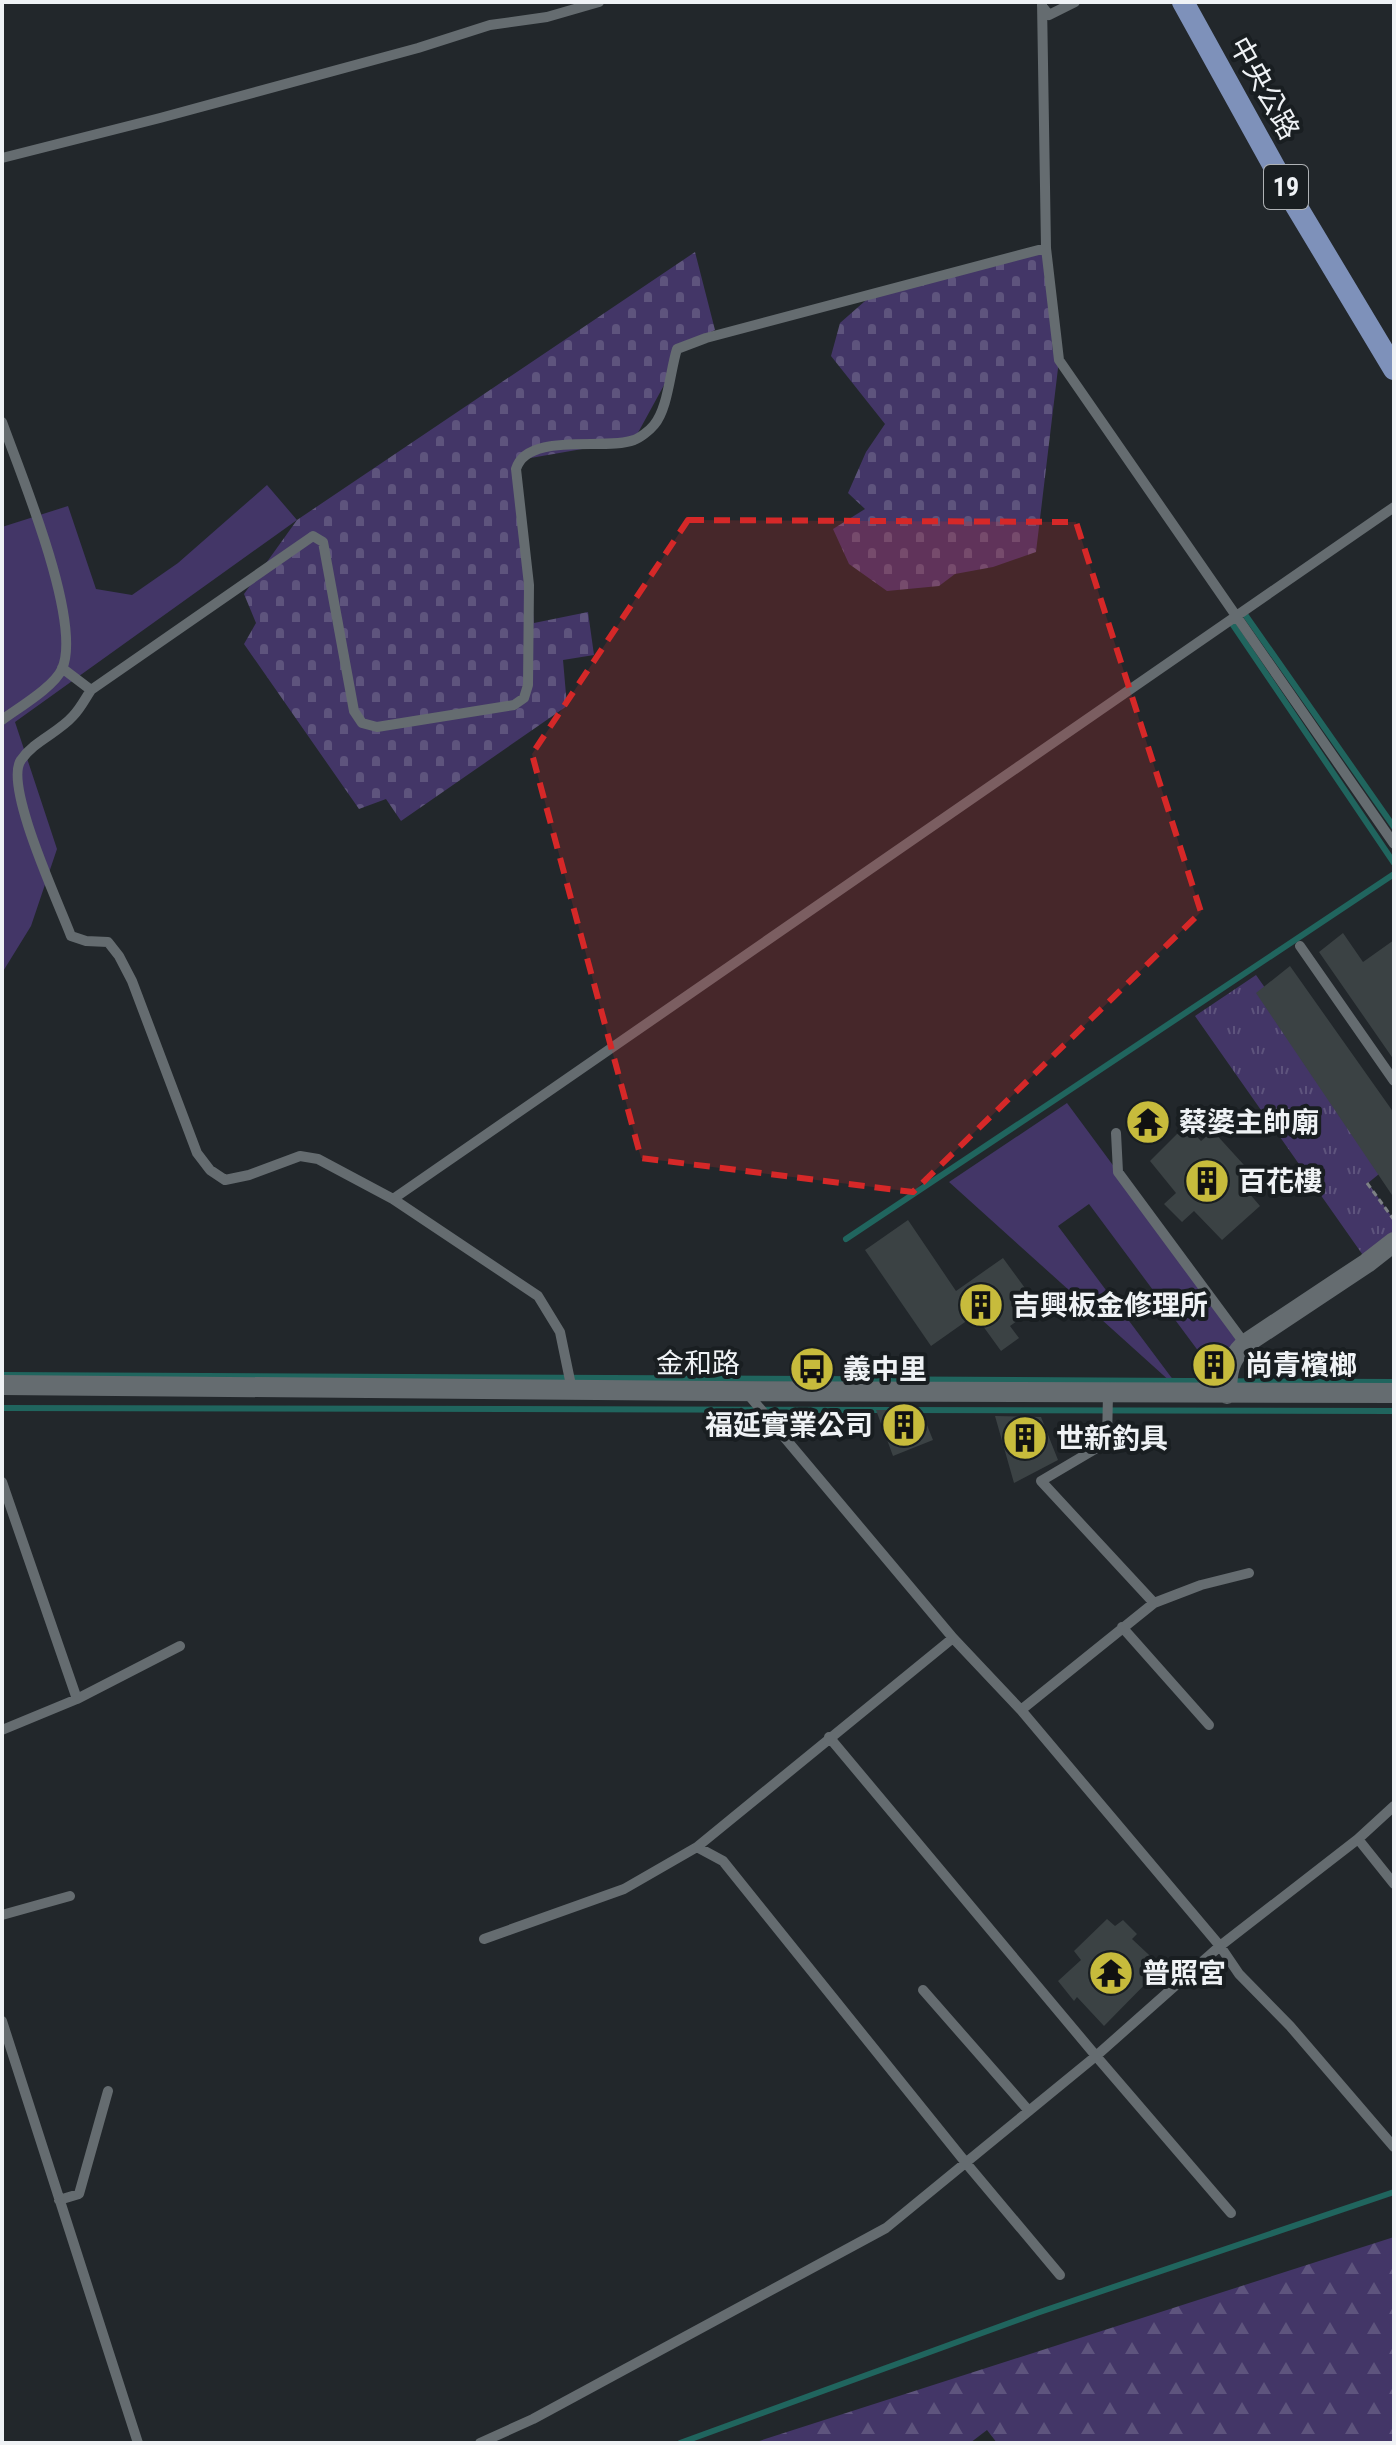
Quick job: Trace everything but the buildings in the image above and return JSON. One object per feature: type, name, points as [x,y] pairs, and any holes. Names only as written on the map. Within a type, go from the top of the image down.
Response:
[{"type":"main road","name":"中央公路","points":[[1183,2],[1292,199],[1394,369]]},
{"type":"street","points":[[1227,1394],[1227,1372],[1232,1357],[1245,1344],[1394,1242]]},
{"type":"street","name":"金和路","points":[[2,1385],[1394,1393]]},
{"type":"lane","points":[[2,158],[418,48],[490,25],[547,17],[599,2]]},
{"type":"lane","points":[[1040,3],[1049,15],[1075,2]]},
{"type":"lane","points":[[1040,3],[1046,248],[1059,360],[1394,844]]},
{"type":"lane","points":[[572,1390],[560,1332],[538,1296],[393,1199],[318,1159],[300,1156],[249,1175],[225,1180],[210,1170],[197,1153],[132,981],[119,956],[108,942],[86,941],[71,936],[39,862],[15,777],[18,762],[73,717],[91,690],[313,536],[323,542],[354,711],[362,723],[377,727],[514,705],[524,698],[528,685],[529,585],[516,469],[519,459],[528,451],[567,444],[634,440],[653,426],[664,410],[677,349],[706,338],[1046,248]]},
{"type":"lane","points":[[2,422],[60,587],[65,623],[62,668],[49,685],[2,720]]},
{"type":"lane","points":[[393,1199],[1394,507]]},
{"type":"lane","points":[[62,668],[91,690]]},
{"type":"lane","points":[[1300,946],[1394,1081]]},
{"type":"lane","points":[[1116,1133],[1118,1172],[1245,1344]]},
{"type":"lane","points":[[746,1391],[953,1638],[1021,1710],[1220,1946],[1239,1974],[1290,2026],[1394,2147]]},
{"type":"lane","points":[[1108,1393],[1107,1442],[1041,1481],[1154,1603]]},
{"type":"lane","points":[[2,1482],[77,1699]]},
{"type":"lane","points":[[1021,1710],[1154,1603],[1201,1585],[1249,1573]]},
{"type":"lane","points":[[1122,1627],[1209,1725]]},
{"type":"lane","points":[[484,1939],[624,1889],[697,1847],[953,1638]]},
{"type":"lane","points":[[2,1730],[77,1699],[180,1646]]},
{"type":"lane","points":[[829,1737],[1231,2213]]},
{"type":"lane","points":[[480,2443],[547,2412],[886,2228],[1096,2056],[1220,1946],[1358,1839],[1394,1806]]},
{"type":"lane","points":[[1358,1839],[1394,1884]]},
{"type":"lane","points":[[697,1847],[723,1861],[1060,2275]]},
{"type":"lane","points":[[2,1915],[70,1896]]},
{"type":"lane","points":[[923,1990],[1029,2111]]},
{"type":"lane","points":[[2,2021],[138,2443]]},
{"type":"lane","points":[[59,2200],[79,2194],[108,2091]]},
{"type":"path","points":[[1367,1183],[1394,1220]]},
{"type":"highlighted area","points":[[688,520],[1076,522],[1201,912],[913,1192],[641,1158],[532,754]]},
{"type":"green space","points":[[1046,248],[1059,360],[1036,552],[993,567],[955,574],[939,586],[887,591],[849,564],[833,529],[865,509],[848,493],[866,452],[885,424],[831,356],[840,323],[873,294]]},
{"type":"green space","points":[[695,252],[715,330],[677,349],[669,376],[634,440],[519,460],[534,623],[588,612],[594,655],[563,660],[567,706],[401,821],[386,799],[359,809],[244,644],[256,623],[244,594],[297,520]]},
{"type":"green space","points":[[267,485],[297,520],[15,722],[57,849],[31,926],[2,973],[2,527],[68,506],[96,589],[132,595],[178,563]]},
{"type":"green space","points":[[1256,975],[1390,1165],[1368,1183],[1394,1220],[1394,1242],[1367,1261],[1195,1016]]},
{"type":"green space","points":[[1067,1103],[1245,1344],[1232,1357],[1199,1352],[1089,1204],[1058,1226],[1183,1393],[949,1182]]},
{"type":"green space","points":[[1394,2237],[1394,2443],[997,2443],[987,2430],[970,2443],[753,2443]]},
{"type":"waterway","points":[[1244,613],[1394,827]]},
{"type":"waterway","points":[[1231,622],[1394,863]]},
{"type":"waterway","points":[[846,1239],[1394,874]]},
{"type":"waterway","points":[[2,1375],[1394,1382]]},
{"type":"waterway","points":[[2,1408],[1394,1411]]},
{"type":"waterway","points":[[680,2443],[1037,2313],[1394,2192]]},
{"type":"place","name":"蔡婆主帥廟","points":[[1148,1122]]},
{"type":"place","name":"百花樓","points":[[1207,1181]]},
{"type":"place","name":"吉興板金修理所","points":[[981,1305]]},
{"type":"place","name":"尚青檳榔","points":[[1214,1365]]},
{"type":"place","name":"義中里","points":[[812,1369]]},
{"type":"place","name":"福延實業公司","points":[[904,1425]]},
{"type":"place","name":"世新釣具","points":[[1025,1438]]},
{"type":"place","name":"普照宮","points":[[1111,1973]]}]
